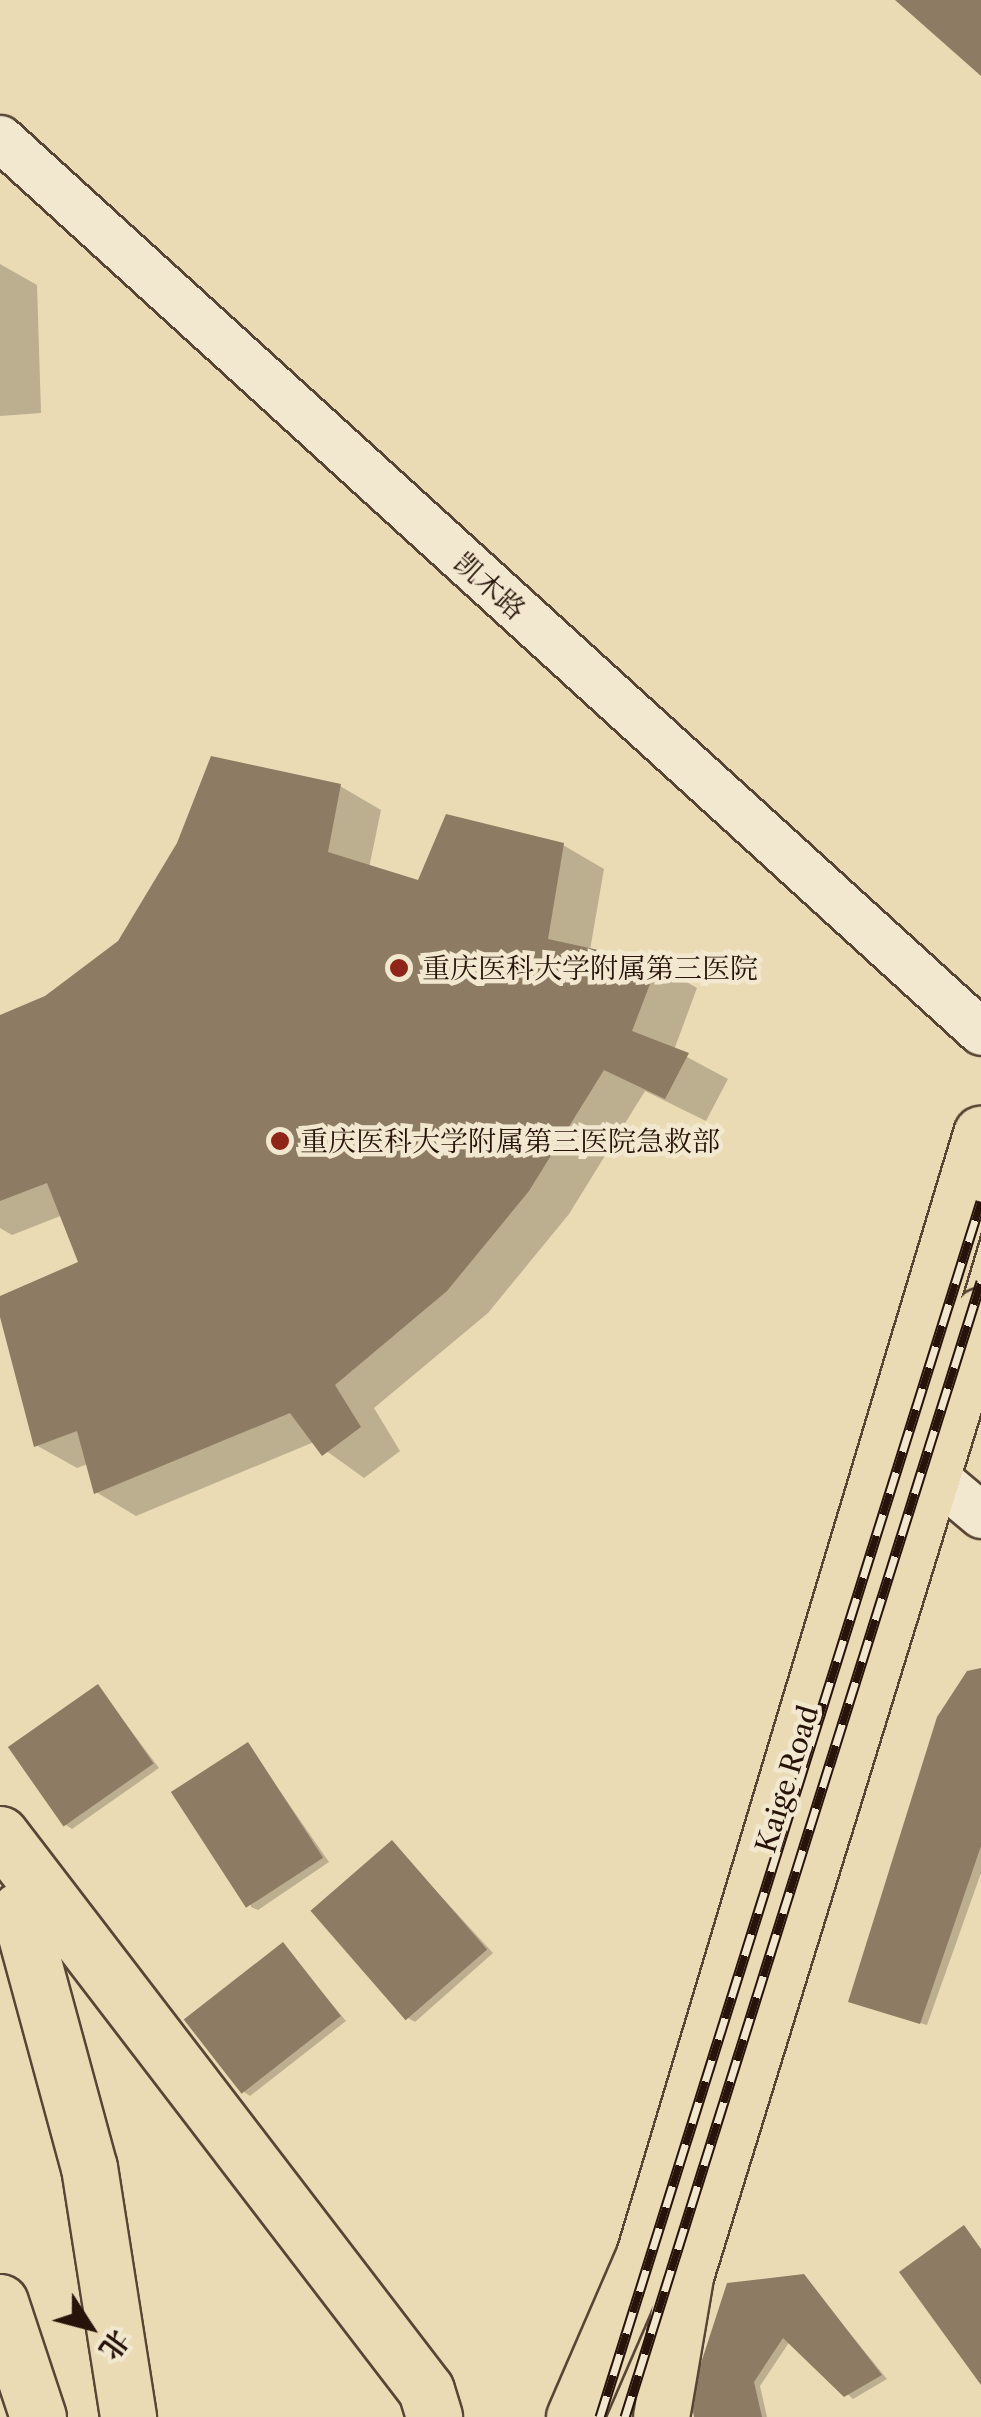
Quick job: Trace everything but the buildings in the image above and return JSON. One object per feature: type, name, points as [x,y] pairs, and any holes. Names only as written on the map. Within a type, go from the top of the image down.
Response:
[{"type":"main road","name":"Kaige Road","points":[[574,2417],[644,2255],[981,1134]]},
{"type":"main road","name":"Kaige Road","points":[[661,2417],[685,2276],[981,1316]]},
{"type":"main road","points":[[0,1834],[426,2390],[434,2417]]},
{"type":"main road","points":[[10,1897],[398,2417]]},
{"type":"main road","points":[[10,1897],[69,2073],[106,2259],[128,2417]]},
{"type":"main road","points":[[0,2302],[38,2417]]},
{"type":"street","name":"凯木路","points":[[0,138],[981,1032]]},
{"type":"street","points":[[932,1474],[981,1515]]},
{"type":"railway","points":[[600,2417],[981,1201]]},
{"type":"railway","points":[[625,2417],[981,1282]]},
{"type":"place","name":"重庆医科大学附属第三医院","points":[[399,968]]},
{"type":"place","name":"重庆医科大学附属第三医院急救部","points":[[280,1141]]}]
